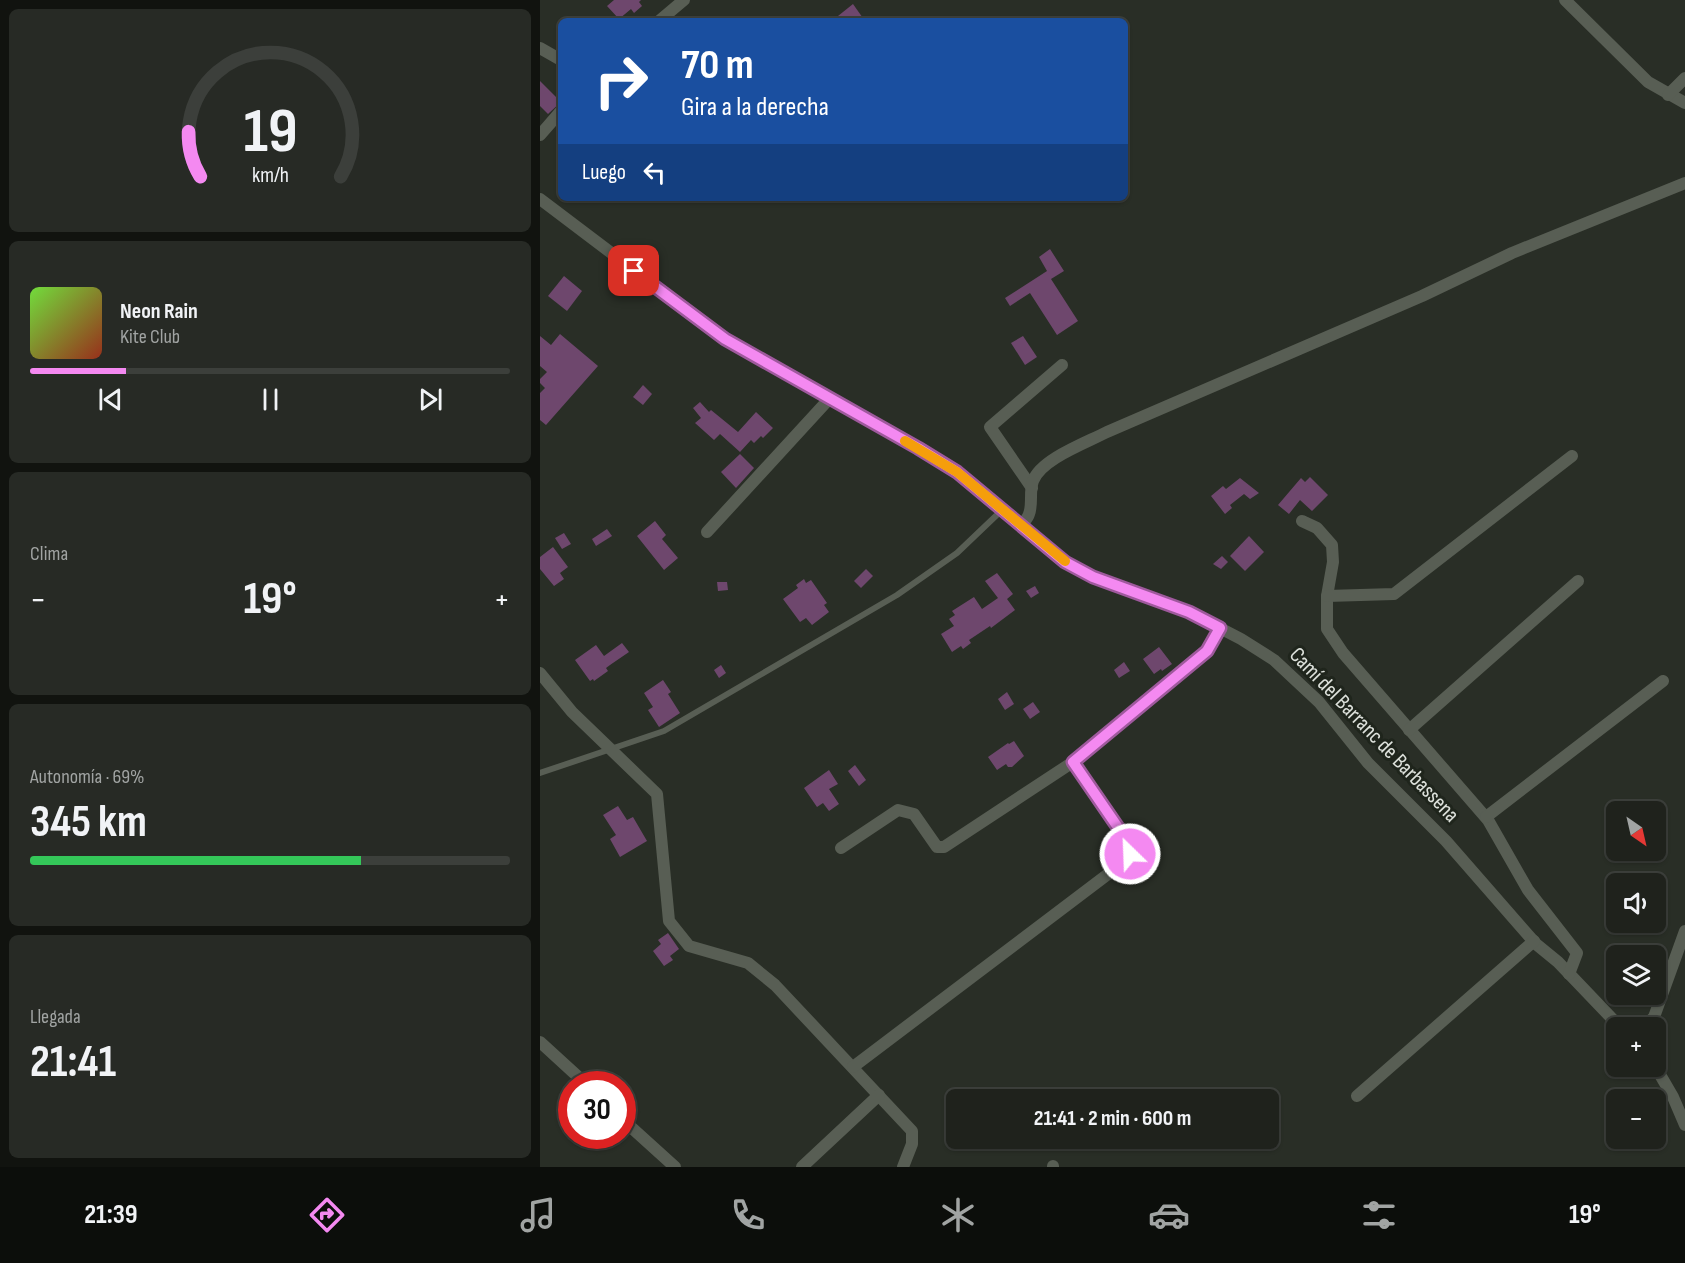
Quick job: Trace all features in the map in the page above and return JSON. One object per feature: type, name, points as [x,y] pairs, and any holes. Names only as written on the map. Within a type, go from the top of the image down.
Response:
[{"type":"street","points":[[662,18],[684,0]]},
{"type":"street","points":[[1565,0],[1648,82],[1685,103]]},
{"type":"street","points":[[540,48],[558,58]]},
{"type":"street","points":[[1668,94],[1685,78]]},
{"type":"street","points":[[540,135],[558,114]]},
{"type":"street","points":[[1021,526],[1029,515],[1032,488],[1037,473],[1049,463],[1107,432],[1422,296],[1512,254],[1685,183]]},
{"type":"street","name":"Camí del Barranc de Barbassena","points":[[540,199],[725,339],[957,472],[1065,562],[1093,577],[1189,612],[1274,660],[1319,702],[1368,763],[1446,841],[1534,941],[1610,1017]]},
{"type":"street","points":[[1032,488],[990,427],[1062,365]]},
{"type":"street","points":[[707,532],[830,398]]},
{"type":"street","points":[[1327,596],[1394,594],[1572,456]]},
{"type":"street","points":[[1302,521],[1317,528],[1332,545],[1333,562],[1327,596],[1327,629],[1343,653],[1408,730],[1486,817],[1528,890],[1577,953],[1569,974]]},
{"type":"street","points":[[1408,730],[1578,581]]},
{"type":"street","points":[[841,848],[898,810],[914,814],[937,848],[944,847],[1073,762],[1207,651],[1220,628]]},
{"type":"street","points":[[540,673],[572,712],[657,794],[669,921],[689,946],[747,963],[774,985],[879,1095],[912,1131],[912,1144],[903,1167]]},
{"type":"street","points":[[1486,817],[1663,681]]},
{"type":"street","points":[[852,1067],[1124,862],[1130,854],[1128,842],[1073,762]]},
{"type":"street","points":[[1654,1017],[1685,931]]},
{"type":"street","points":[[1357,1096],[1534,941]]},
{"type":"street","points":[[540,1042],[572,1071]]},
{"type":"street","points":[[1662,1077],[1673,1096],[1685,1125]]},
{"type":"street","points":[[802,1167],[879,1095]]},
{"type":"street","points":[[636,1132],[675,1167]]},
{"type":"lane","points":[[540,773],[664,731],[897,595],[957,553],[1002,510]]},
{"type":"building","points":[[614,0],[641,0],[639,2],[642,6],[634,13],[631,9],[618,18],[607,6]]},
{"type":"building","points":[[853,4],[863,18],[839,18],[838,16]]},
{"type":"building","points":[[540,81],[558,99],[558,105],[548,114],[540,106]]},
{"type":"building","points":[[1050,249],[1064,271],[1051,279],[1078,321],[1057,335],[1030,293],[1010,306],[1005,298],[1047,271],[1039,257]]},
{"type":"building","points":[[564,276],[582,291],[567,311],[548,296]]},
{"type":"building","points":[[560,334],[598,366],[546,425],[540,420],[540,393],[545,388],[540,383],[540,379],[547,372],[540,366],[540,336],[551,345]]},
{"type":"building","points":[[1023,336],[1037,357],[1025,365],[1011,343]]},
{"type":"building","points":[[643,385],[652,394],[643,405],[633,397]]},
{"type":"building","points":[[700,402],[709,412],[711,410],[738,432],[756,412],[773,428],[754,443],[751,440],[740,452],[720,434],[714,440],[695,423],[701,418],[693,408]]},
{"type":"building","points":[[740,454],[754,468],[736,488],[721,472]]},
{"type":"building","points":[[1310,477],[1328,495],[1312,511],[1300,500],[1289,514],[1278,505],[1301,478],[1305,482]]},
{"type":"building","points":[[1240,478],[1259,493],[1250,499],[1244,494],[1230,505],[1232,508],[1225,514],[1211,496],[1223,486],[1226,489]]},
{"type":"building","points":[[655,521],[666,535],[662,539],[678,558],[664,570],[637,536]]},
{"type":"building","points":[[607,529],[612,536],[596,546],[592,539]]},
{"type":"building","points":[[564,533],[571,544],[562,549],[555,538]]},
{"type":"building","points":[[1249,536],[1264,552],[1245,571],[1230,556]]},
{"type":"building","points":[[553,547],[568,567],[560,573],[564,579],[554,586],[540,569],[540,557]]},
{"type":"building","points":[[1222,556],[1228,562],[1221,569],[1213,564]]},
{"type":"building","points":[[866,569],[873,576],[861,588],[854,581]]},
{"type":"building","points":[[997,573],[1013,594],[1007,599],[1015,610],[991,628],[990,626],[969,640],[971,643],[963,649],[961,646],[952,652],[941,634],[954,626],[949,619],[955,615],[952,611],[974,597],[982,609],[998,598],[985,581]]},
{"type":"building","points":[[804,579],[806,583],[811,580],[827,603],[824,605],[829,612],[812,625],[806,618],[800,622],[783,599],[798,588],[796,585]]},
{"type":"building","points":[[717,582],[727,582],[728,590],[718,591]]},
{"type":"building","points":[[1035,586],[1039,593],[1031,598],[1026,591]]},
{"type":"building","points":[[622,643],[629,652],[606,668],[608,671],[594,681],[593,679],[590,681],[575,660],[596,645],[604,656]]},
{"type":"building","points":[[1159,647],[1172,664],[1154,674],[1143,659]]},
{"type":"building","points":[[1124,662],[1130,671],[1119,678],[1114,670]]},
{"type":"building","points":[[721,665],[726,673],[719,678],[714,670]]},
{"type":"building","points":[[663,680],[671,692],[668,694],[680,713],[659,727],[648,710],[653,707],[644,693]]},
{"type":"building","points":[[1007,692],[1014,704],[1005,710],[998,699]]},
{"type":"building","points":[[1033,702],[1040,712],[1030,719],[1023,709]]},
{"type":"building","points":[[1014,741],[1024,756],[1012,767],[1006,764],[997,770],[988,757]]},
{"type":"building","points":[[855,765],[866,780],[859,786],[848,771]]},
{"type":"building","points":[[829,770],[838,784],[829,789],[839,804],[829,811],[823,803],[817,807],[804,788]]},
{"type":"building","points":[[618,806],[627,820],[633,817],[647,841],[620,857],[610,839],[616,835],[603,815]]},
{"type":"building","points":[[668,933],[679,949],[670,956],[673,960],[664,966],[653,951],[661,944],[658,940]]},
{"type":"slow traffic","points":[[905,441],[957,472],[1065,561]]},
{"type":"route","points":[[634,271],[725,339],[957,472],[1065,562],[1093,577],[1189,612],[1220,628],[1207,651],[1073,762],[1128,842],[1130,854]]}]
